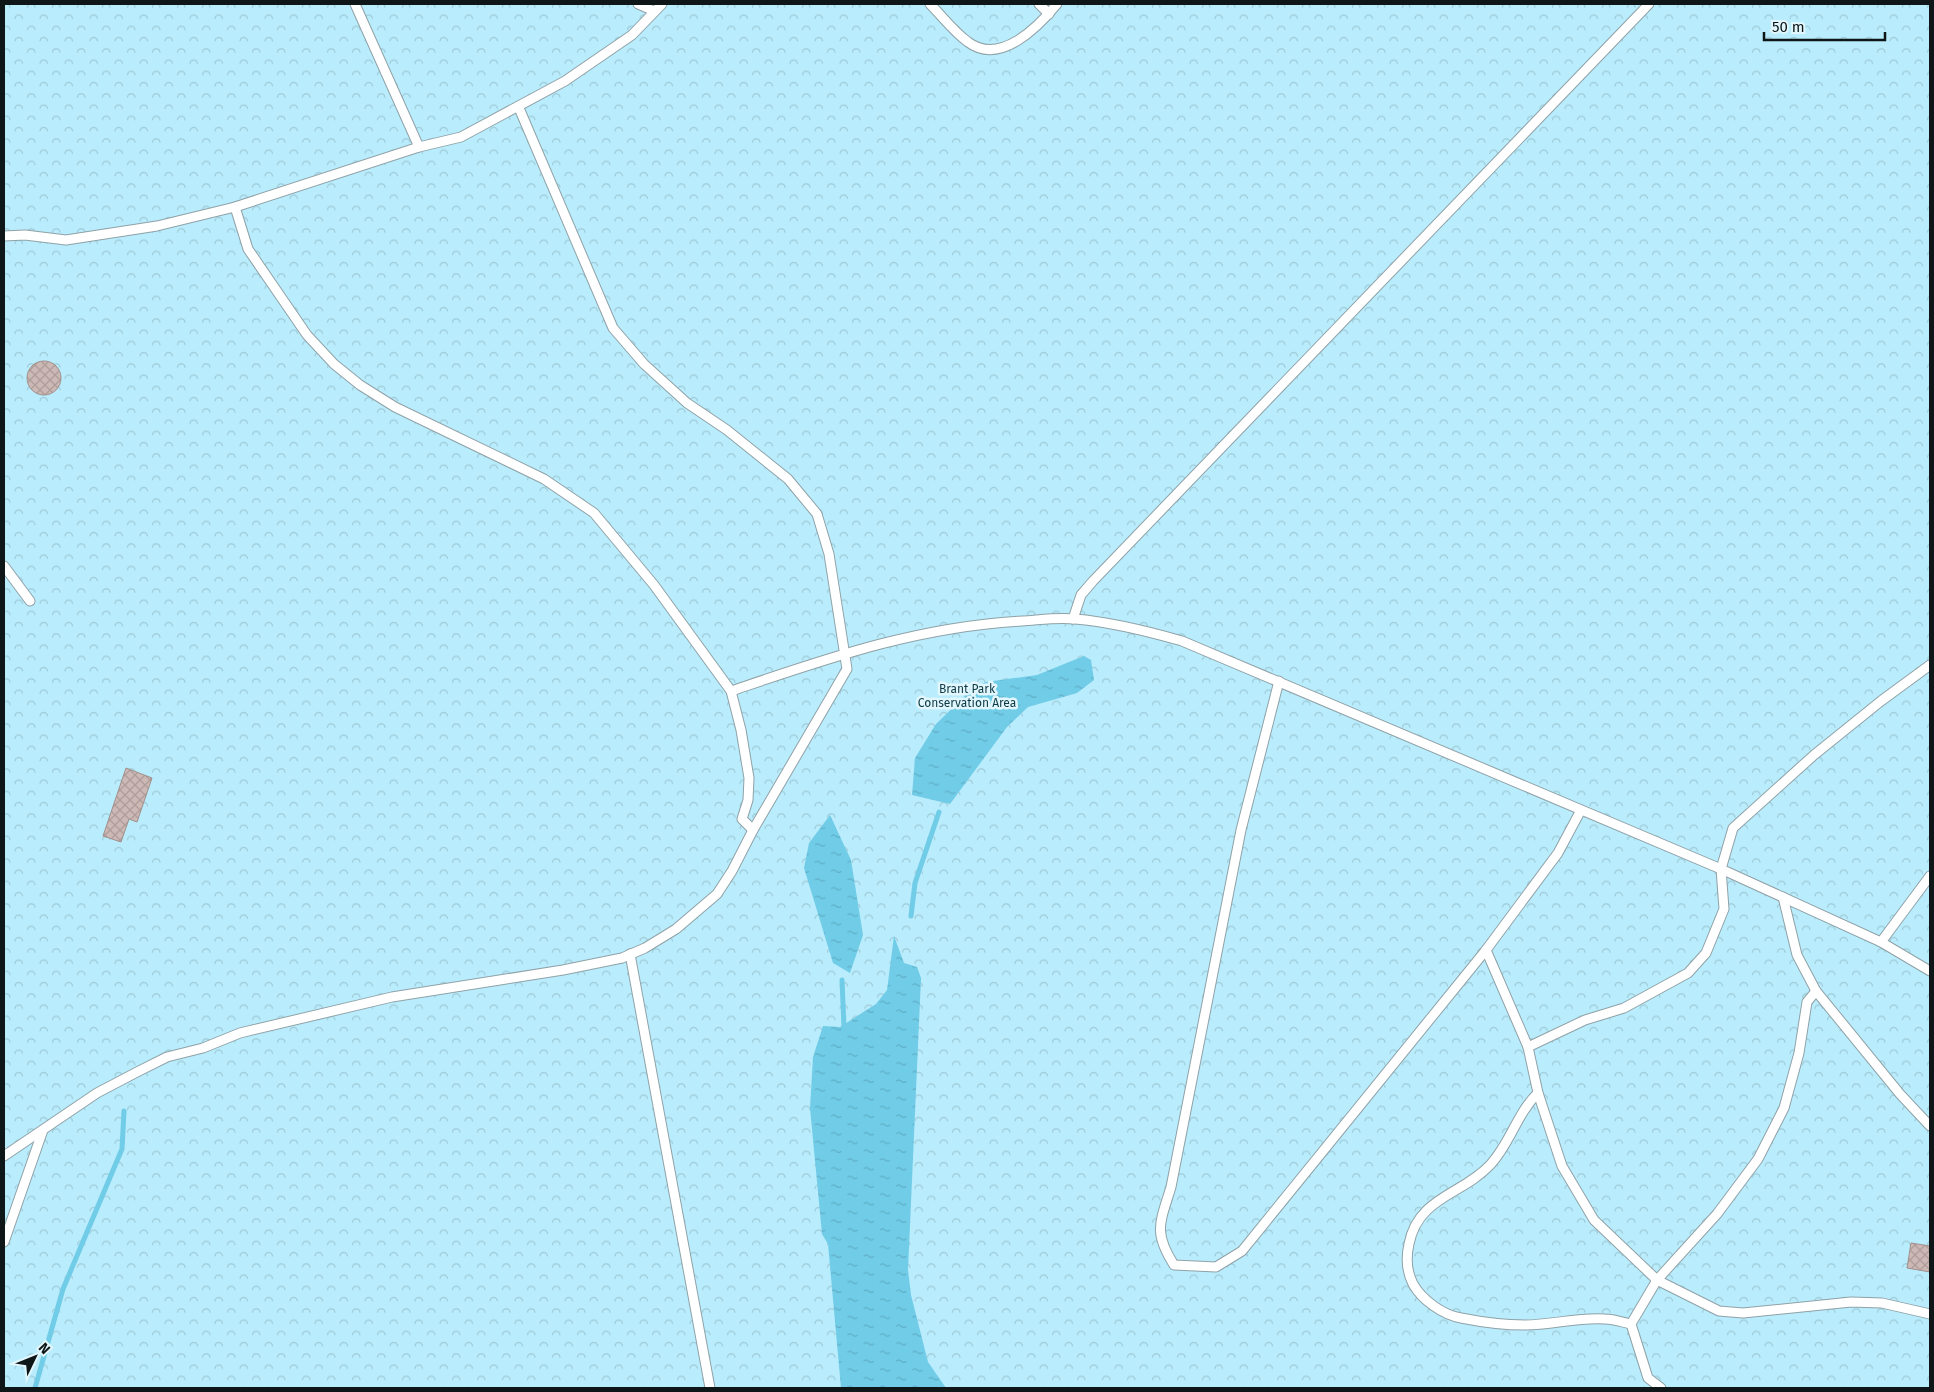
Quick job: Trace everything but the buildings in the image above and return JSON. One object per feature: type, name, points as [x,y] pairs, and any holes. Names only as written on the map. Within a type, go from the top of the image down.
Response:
[{"type":"lane","points":[[356,4],[419,147]]},
{"type":"lane","points":[[638,4],[654,11]]},
{"type":"lane","points":[[4,236],[25,235],[66,240],[157,226],[235,207],[419,147],[461,137],[519,108],[565,81],[632,35],[662,4]]},
{"type":"lane","points":[[930,4],[967,41],[986,50],[1000,49],[1025,36],[1057,4]]},
{"type":"lane","points":[[1039,4],[1048,14]]},
{"type":"lane","points":[[1073,618],[1081,595],[1093,581],[1649,4]]},
{"type":"lane","points":[[4,1156],[97,1093],[167,1057],[203,1048],[240,1033],[392,997],[562,970],[622,958],[676,929],[717,894],[732,871],[753,830],[819,715],[837,690],[847,670],[846,652],[829,554],[817,514],[788,479],[662,381],[629,348],[614,328],[519,108]]},
{"type":"lane","points":[[235,207],[248,249],[307,335],[334,364],[360,385],[395,407],[544,479],[594,513],[654,585],[731,691],[742,730],[749,778],[748,800],[742,819],[753,830]]},
{"type":"lane","points":[[4,566],[30,601]]},
{"type":"lane","points":[[731,691],[846,652],[946,629],[996,623],[1073,618],[1124,625],[1182,641],[1720,869],[1880,942],[1930,971]]},
{"type":"lane","points":[[1528,1046],[1584,1020],[1624,1008],[1688,973],[1706,953],[1724,909],[1720,869],[1733,828],[1814,755],[1881,701],[1930,665]]},
{"type":"lane","points":[[1279,681],[1241,830],[1171,1187],[1162,1217],[1160,1238],[1174,1265],[1216,1267],[1242,1251],[1486,950],[1558,853],[1581,810]]},
{"type":"lane","points":[[1880,942],[1930,876]]},
{"type":"lane","points":[[1784,897],[1797,955],[1816,991],[1900,1094],[1930,1126]]},
{"type":"lane","points":[[1486,950],[1528,1046],[1538,1094],[1562,1166],[1577,1195],[1594,1220],[1657,1280],[1719,1311],[1743,1313],[1851,1302],[1882,1303],[1930,1314]]},
{"type":"lane","points":[[630,954],[710,1388]]},
{"type":"lane","points":[[1661,1388],[1648,1378],[1631,1324],[1657,1280],[1717,1214],[1758,1159],[1784,1108],[1799,1053],[1807,1002],[1816,991]]},
{"type":"lane","points":[[1538,1094],[1526,1104],[1501,1152],[1488,1167],[1469,1182],[1427,1208],[1411,1231],[1407,1254],[1409,1276],[1419,1294],[1433,1305],[1460,1318],[1525,1325],[1604,1319],[1631,1324]]},
{"type":"lane","points":[[4,1242],[43,1130]]},
{"type":"green space","name":"Brant Park Conservation Area","points":[[4,4],[1930,4],[1930,1388],[4,1388]]},
{"type":"water","points":[[1084,656],[1091,660],[1094,680],[1077,693],[1028,707],[1007,727],[950,804],[912,795],[915,758],[936,724],[970,691],[986,682],[1037,675]]},
{"type":"water","points":[[830,815],[851,860],[863,935],[850,973],[833,963],[804,868],[809,843]]},
{"type":"water","points":[[894,936],[904,963],[917,967],[921,978],[908,1270],[911,1295],[928,1362],[946,1388],[841,1388],[828,1244],[822,1234],[810,1108],[813,1057],[823,1026],[840,1027],[876,1004],[887,990]]},
{"type":"waterway","points":[[911,916],[915,883],[939,812]]},
{"type":"waterway","points":[[842,980],[844,1027]]},
{"type":"waterway","points":[[35,1388],[63,1289],[122,1149],[124,1111]]}]
